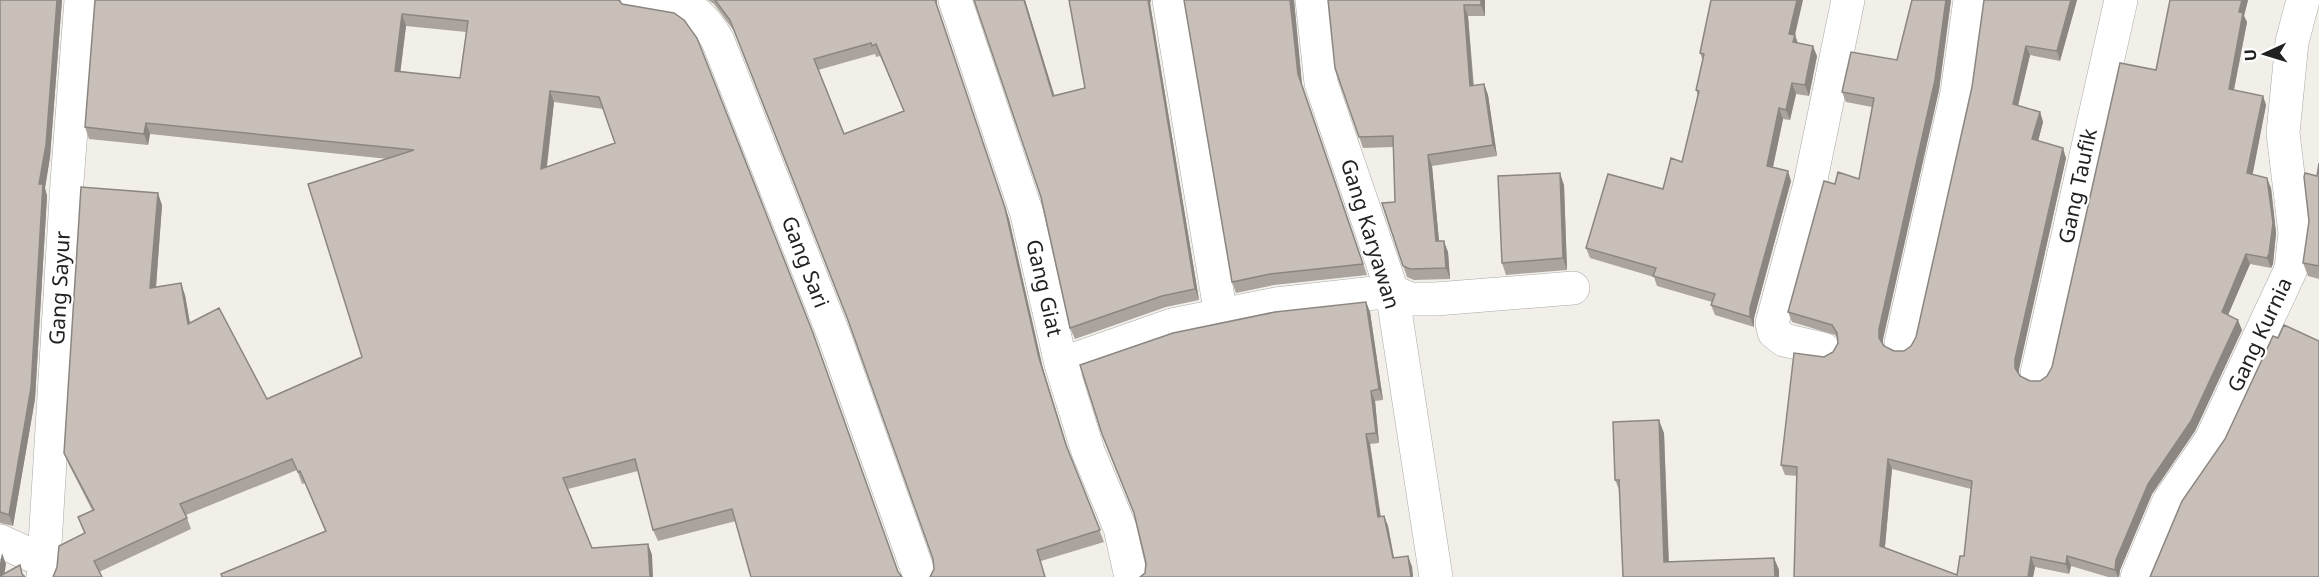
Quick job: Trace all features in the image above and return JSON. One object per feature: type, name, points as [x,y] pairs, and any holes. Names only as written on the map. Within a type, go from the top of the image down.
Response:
[{"type":"street","name":"Gang Sayur","points":[[44,569],[67,182],[81,0]]},
{"type":"street","name":"Gang Sari","points":[[637,0],[681,2],[698,12],[718,41],[835,338],[920,577]]},
{"type":"street","name":"Gang Giat","points":[[955,0],[1027,214],[1062,364],[1088,451],[1120,528],[1131,577]]},
{"type":"street","points":[[1169,0],[1221,315]]},
{"type":"street","name":"Gang Karyawan","points":[[1312,0],[1322,83],[1392,291],[1436,577]]},
{"type":"street","points":[[1823,349],[1784,340],[1774,333],[1772,323],[1810,184],[1848,0]]},
{"type":"street","points":[[1901,343],[1957,93],[1970,0]]},
{"type":"street","name":"Gang Taufik","points":[[2037,373],[2121,0]]},
{"type":"street","name":"Gang Kurnia","points":[[2137,577],[2169,501],[2211,440],[2290,269],[2295,233],[2283,133],[2292,42],[2303,0]]},
{"type":"street","points":[[1062,364],[1172,325],[1276,304],[1392,291],[1410,299],[1436,299],[1574,288]]},
{"type":"street","points":[[0,541],[44,569]]},
{"type":"building","points":[[0,0],[57,0],[46,145],[39,184],[43,184],[31,388],[9,515],[0,512]]},
{"type":"building","points":[[95,0],[619,0],[622,4],[674,13],[684,20],[697,38],[813,333],[898,572],[902,577],[751,577],[732,509],[653,530],[635,459],[563,478],[592,548],[648,544],[650,577],[222,577],[221,574],[326,531],[300,471],[298,472],[292,459],[180,504],[187,518],[94,561],[102,577],[53,577],[57,567],[59,546],[85,533],[78,517],[94,510],[64,453],[81,187],[158,193],[150,288],[181,283],[188,324],[219,308],[267,399],[362,357],[308,184],[414,150],[146,123],[144,134],[85,127]],"holes":[[[402,14],[468,21],[460,78],[395,71]],[[550,91],[599,97],[615,143],[541,169]]]},
{"type":"building","points":[[715,0],[935,0],[1005,208],[1039,358],[1066,445],[1100,530],[1037,550],[1045,577],[930,577],[934,569],[933,559],[848,320],[730,20]],"holes":[[[871,43],[872,46],[876,44],[904,111],[844,134],[814,59]]]},
{"type":"building","points":[[974,0],[1024,0],[1053,96],[1085,88],[1069,0],[1148,0],[1195,289],[1162,296],[1070,328],[1041,197]]},
{"type":"building","points":[[1184,0],[1290,0],[1298,74],[1363,264],[1270,274],[1232,282]]},
{"type":"building","points":[[1328,0],[1481,0],[1481,5],[1464,5],[1470,86],[1484,84],[1493,145],[1428,155],[1436,241],[1444,241],[1446,268],[1410,269],[1403,266],[1382,203],[1395,202],[1393,136],[1359,137],[1335,68]]},
{"type":"building","points":[[1711,0],[1797,0],[1789,34],[1795,35],[1793,42],[1813,46],[1805,85],[1792,83],[1786,110],[1779,108],[1767,166],[1788,171],[1750,308],[1750,317],[1711,305],[1715,294],[1653,276],[1656,268],[1586,248],[1608,174],[1663,189],[1671,158],[1682,162],[1699,91],[1696,90],[1704,54],[1700,53]]},
{"type":"building","points":[[1912,0],[1946,0],[1935,80],[1879,329],[1879,338],[1884,346],[1894,351],[1904,351],[1911,346],[1916,337],[1972,87],[1984,0],[2071,0],[2057,51],[2026,46],[2013,104],[2040,112],[2032,139],[2063,148],[2015,359],[2015,368],[2020,376],[2030,381],[2040,381],[2047,376],[2052,367],[2120,63],[2156,70],[2170,0],[2242,0],[2239,12],[2243,13],[2229,89],[2263,96],[2247,173],[2267,178],[2273,223],[2269,254],[2267,258],[2246,254],[2222,312],[2238,320],[2191,421],[2148,484],[2116,560],[2115,570],[2067,556],[2066,564],[2031,557],[2028,577],[1794,577],[1797,467],[1781,465],[1794,353],[1824,357],[1833,352],[1838,343],[1837,333],[1832,325],[1788,312],[1824,181],[1835,184],[1838,172],[1859,179],[1874,98],[1842,92],[1851,52],[1897,60]],"holes":[[[1888,459],[1972,481],[1964,556],[1960,556],[1957,575],[1880,546]]]},
{"type":"building","points":[[2319,163],[2319,266],[2303,263],[2309,221],[2304,177],[2305,173],[2317,176]]},
{"type":"building","points":[[1560,173],[1563,258],[1502,263],[1498,176]]},
{"type":"building","points":[[1366,302],[1379,389],[1371,391],[1376,433],[1366,434],[1378,517],[1384,516],[1393,558],[1408,556],[1411,577],[1140,577],[1145,573],[1146,563],[1134,513],[1102,434],[1080,365],[1173,333],[1275,312]]},
{"type":"building","points":[[2284,325],[2319,341],[2319,577],[2150,577],[2182,501],[2225,439],[2273,336],[2278,338]]},
{"type":"building","points":[[1659,420],[1664,562],[1774,558],[1775,577],[1623,577],[1619,480],[1615,480],[1613,422]]},
{"type":"building","points":[[20,565],[25,577],[0,577],[0,576]]}]
